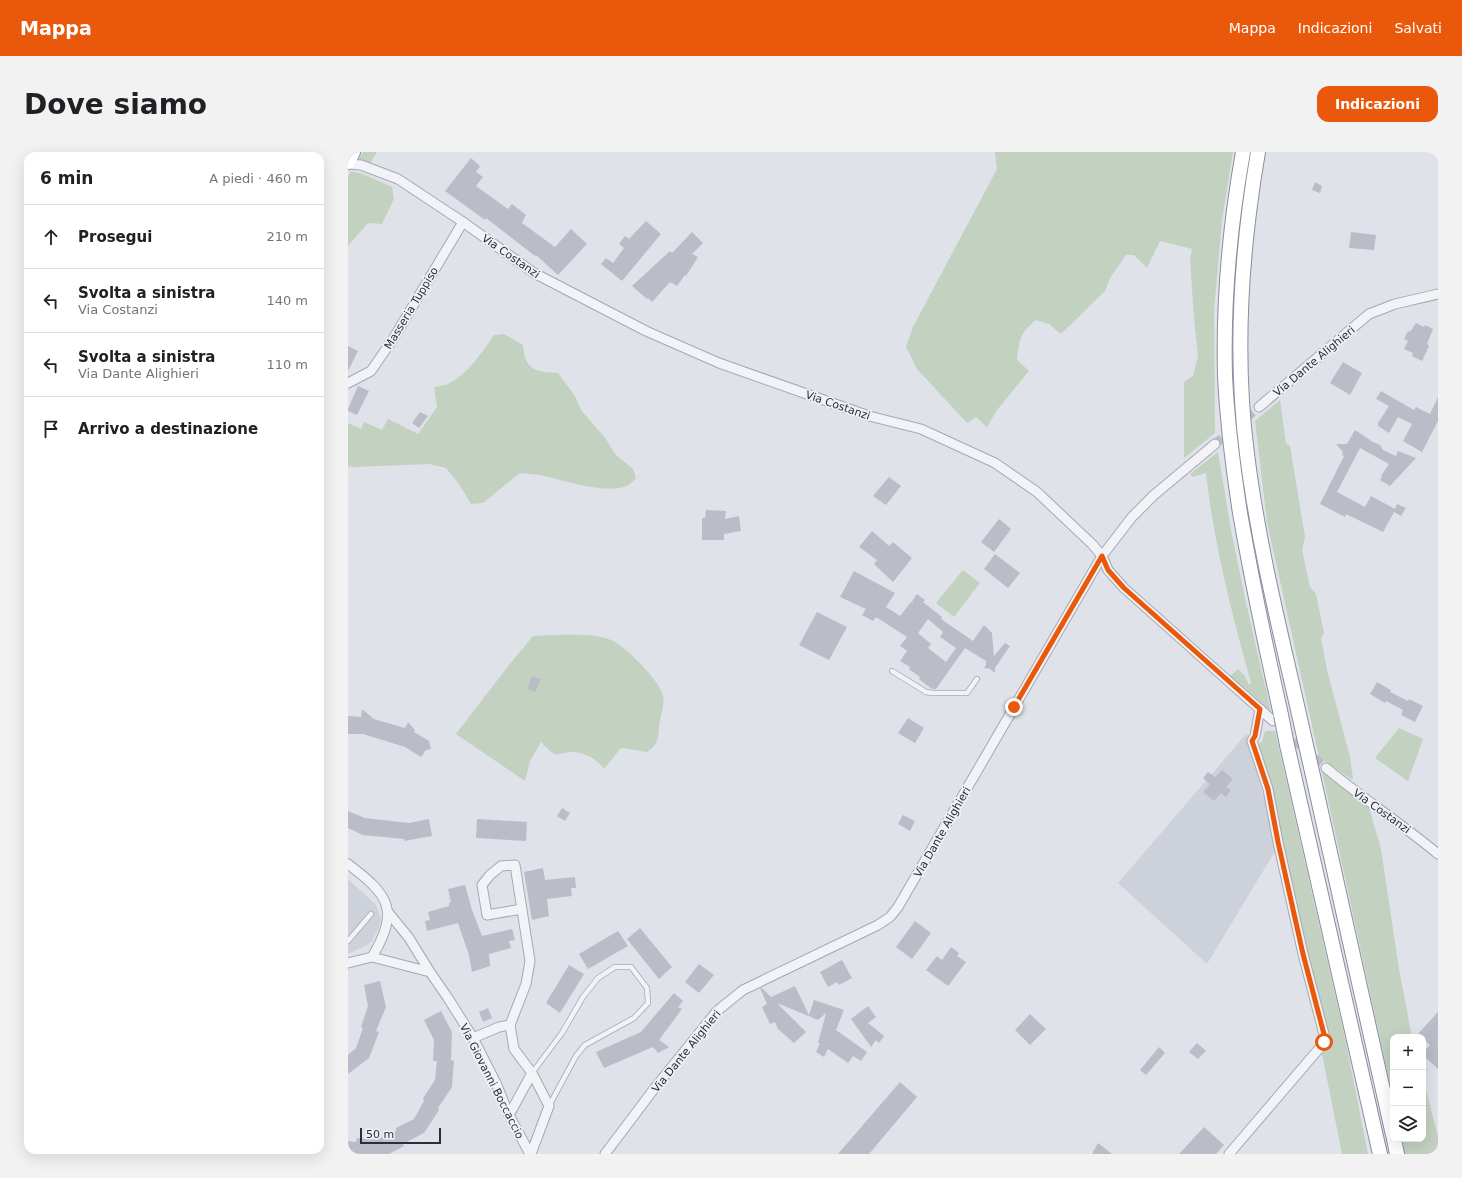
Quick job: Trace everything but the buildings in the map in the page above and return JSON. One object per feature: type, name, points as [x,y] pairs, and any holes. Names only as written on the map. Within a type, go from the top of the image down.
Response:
[{"type":"highway","points":[[348,163],[353,152]]},
{"type":"highway","points":[[1243,152],[1235,200],[1226,295],[1225,344],[1227,406],[1233,464],[1277,718],[1287,744],[1380,1154]]},
{"type":"highway","points":[[1258,152],[1243,269],[1240,339],[1246,452],[1258,526],[1390,1122]]},
{"type":"highway","points":[[1395,1142],[1397,1154]]},
{"type":"street","name":"Via Costanzi","points":[[348,163],[361,165],[398,179],[464,222],[534,273],[646,331],[719,363],[869,416],[922,429],[995,463],[1037,492],[1092,544],[1102,556],[1108,570],[1124,588],[1260,709],[1277,718]]},
{"type":"street","name":"Masseria Tuppiso","points":[[348,384],[371,371],[393,339],[464,222]]},
{"type":"street","name":"Via Dante Alighieri","points":[[1259,407],[1369,314],[1395,304],[1438,294]]},
{"type":"street","name":"Via Dante Alighieri","points":[[605,1154],[654,1089],[717,1011],[743,990],[878,925],[890,917],[898,907],[1102,556],[1132,517],[1154,495],[1215,444]]},
{"type":"street","points":[[1229,1154],[1323,1045],[1325,1038],[1303,954],[1278,842],[1268,789],[1252,741],[1255,736],[1260,709]]},
{"type":"street","name":"Via Costanzi","points":[[1326,768],[1438,854]]},
{"type":"street","points":[[348,864],[371,882],[380,893],[388,912],[387,923],[381,941],[372,957]]},
{"type":"street","points":[[522,909],[487,915],[482,885],[490,875],[502,866],[516,865],[530,961],[526,984],[510,1026],[514,1049],[532,1073],[549,1106],[531,1154]]},
{"type":"street","name":"Via Giovanni Boccaccio","points":[[388,912],[410,938],[472,1038],[496,1083],[508,1115],[531,1154]]},
{"type":"street","points":[[348,963],[372,957],[430,972]]},
{"type":"street","points":[[472,1038],[499,1027],[510,1026]]},
{"type":"street","points":[[508,1115],[532,1073]]},
{"type":"lane","points":[[892,670],[921,690],[932,693],[967,693],[977,679]]},
{"type":"lane","points":[[348,941],[370,914]]},
{"type":"lane","points":[[532,1073],[562,1033],[582,997],[598,978],[615,967],[631,967],[647,988],[648,1003],[634,1018],[585,1045],[576,1056],[549,1106]]},
{"type":"shaded area","points":[[1247,733],[1277,848],[1207,964],[1118,883]]},
{"type":"shaded area","points":[[348,879],[376,905],[381,919],[372,941],[348,954]]},
{"type":"green space","points":[[363,152],[377,152],[370,163],[358,160]]},
{"type":"green space","points":[[995,152],[1233,152],[1222,220],[1214,311],[1215,433],[1184,458],[1184,382],[1193,376],[1198,356],[1190,259],[1192,249],[1160,241],[1147,268],[1134,255],[1126,255],[1110,278],[1105,291],[1061,334],[1049,324],[1036,320],[1021,337],[1017,360],[1029,371],[997,410],[987,427],[976,417],[967,423],[917,369],[906,347],[913,327],[997,169]]},
{"type":"green space","points":[[351,171],[363,174],[392,187],[394,199],[382,224],[368,223],[348,246],[348,176]]},
{"type":"green space","points":[[504,334],[523,345],[526,360],[533,368],[543,372],[558,373],[575,396],[581,410],[606,439],[615,454],[633,469],[636,478],[628,486],[605,489],[584,486],[541,475],[520,473],[483,503],[471,504],[459,484],[446,468],[429,464],[348,466],[348,423],[361,429],[364,422],[382,430],[388,419],[418,434],[437,407],[434,387],[446,385],[457,379],[475,362],[494,335]]},
{"type":"green space","points":[[1280,400],[1286,443],[1290,446],[1305,537],[1302,550],[1310,587],[1316,594],[1324,633],[1321,638],[1327,670],[1350,757],[1353,779],[1319,757],[1267,522],[1255,421]]},
{"type":"green space","points":[[1218,452],[1231,530],[1272,716],[1252,694],[1228,678],[1238,669],[1245,676],[1249,685],[1251,683],[1219,553],[1209,500],[1206,473],[1193,477],[1190,474]]},
{"type":"green space","points":[[963,570],[980,583],[954,617],[936,603]]},
{"type":"green space","points":[[584,635],[607,638],[626,650],[650,674],[661,690],[663,696],[658,738],[655,745],[647,752],[621,748],[604,769],[594,759],[581,753],[570,752],[556,754],[550,751],[541,742],[530,761],[525,781],[456,734],[533,636]]},
{"type":"green space","points":[[1399,728],[1423,739],[1408,781],[1375,758]]},
{"type":"green space","points":[[1265,731],[1275,731],[1346,1043],[1368,1154],[1342,1154],[1322,1054],[1327,1049],[1329,1043],[1328,1029],[1318,1001],[1257,746],[1262,741]]},
{"type":"green space","points":[[1322,772],[1369,808],[1381,849],[1399,969],[1411,1034],[1390,1034],[1390,1084]]},
{"type":"green space","points":[[1426,1090],[1438,1136],[1438,1154],[1405,1154],[1403,1142],[1426,1142]]},
{"type":"tunnel","points":[[1215,444],[1259,407]]},
{"type":"tunnel","points":[[1284,731],[1326,768]]},
{"type":"route","points":[[1014,707],[1102,556],[1108,570],[1124,588],[1260,709],[1255,736],[1252,741],[1268,789],[1278,842],[1303,954],[1325,1038],[1324,1042]]}]
